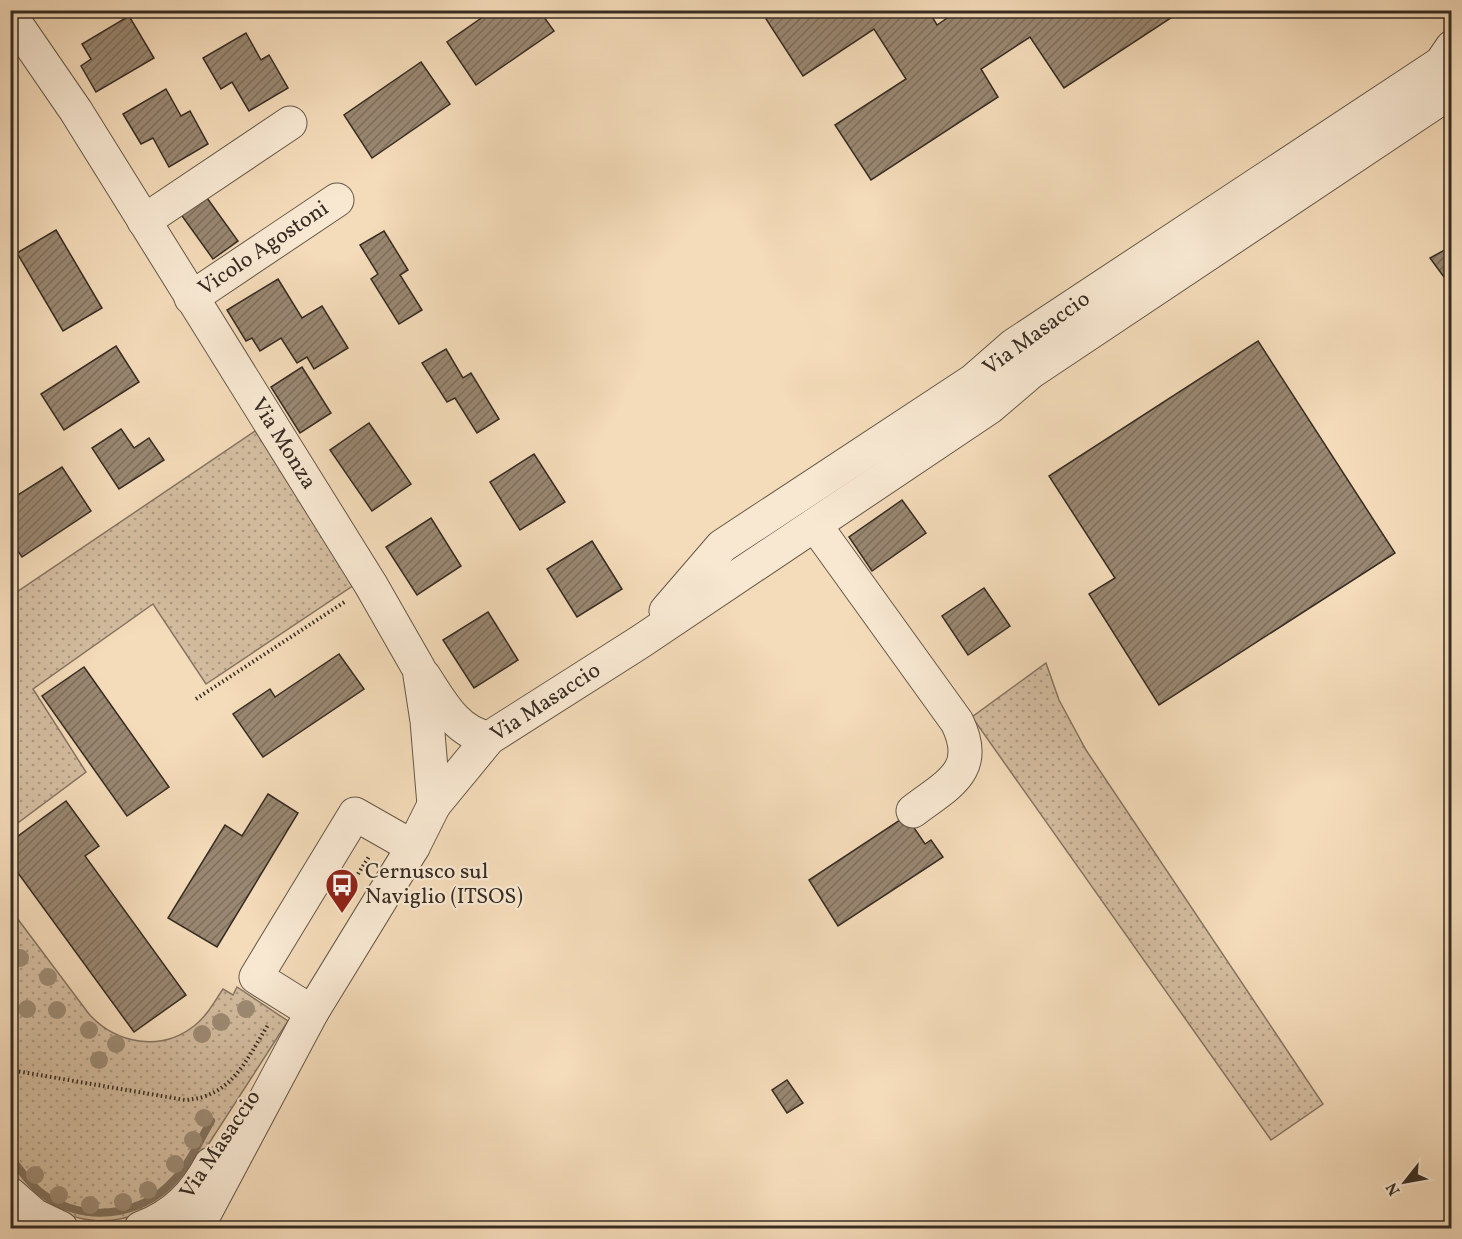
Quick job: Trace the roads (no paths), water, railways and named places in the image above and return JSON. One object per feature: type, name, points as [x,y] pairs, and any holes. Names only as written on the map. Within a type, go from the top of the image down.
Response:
[{"type":"street","name":"Via Monza","points":[[10,15],[68,97],[190,298],[371,585],[419,669],[447,712],[472,736],[489,738]]},
{"type":"street","name":"Via Masaccio","points":[[640,642],[722,546],[974,380],[1014,345],[1441,63],[1452,47]]},
{"type":"street","name":"Via Masaccio","points":[[197,1228],[312,1012],[413,847],[435,805],[489,738],[640,642],[990,408],[1041,365],[1452,91]]},
{"type":"street","points":[[144,220],[290,123]]},
{"type":"street","name":"Vicolo Agostoni","points":[[190,298],[337,200]]},
{"type":"street","points":[[815,525],[957,722],[965,739],[967,756],[962,770],[949,784],[913,811]]},
{"type":"street","name":"Via Monza","points":[[419,669],[427,721],[435,805]]},
{"type":"street","points":[[312,1012],[255,977],[355,814],[413,847]]},
{"type":"street","name":"Via Masaccio","points":[[141,1228],[167,1216],[192,1194],[243,1108],[291,1050]]},
{"type":"street","points":[[10,1194],[34,1215],[61,1228]]},
{"type":"waterway","points":[[10,1157],[40,1192],[56,1202],[73,1209],[91,1212],[127,1209],[160,1193],[174,1180],[185,1166],[211,1121]]},
{"type":"place","name":"Cernusco sul Naviglio (ITSOS)","points":[[342,914]]}]
